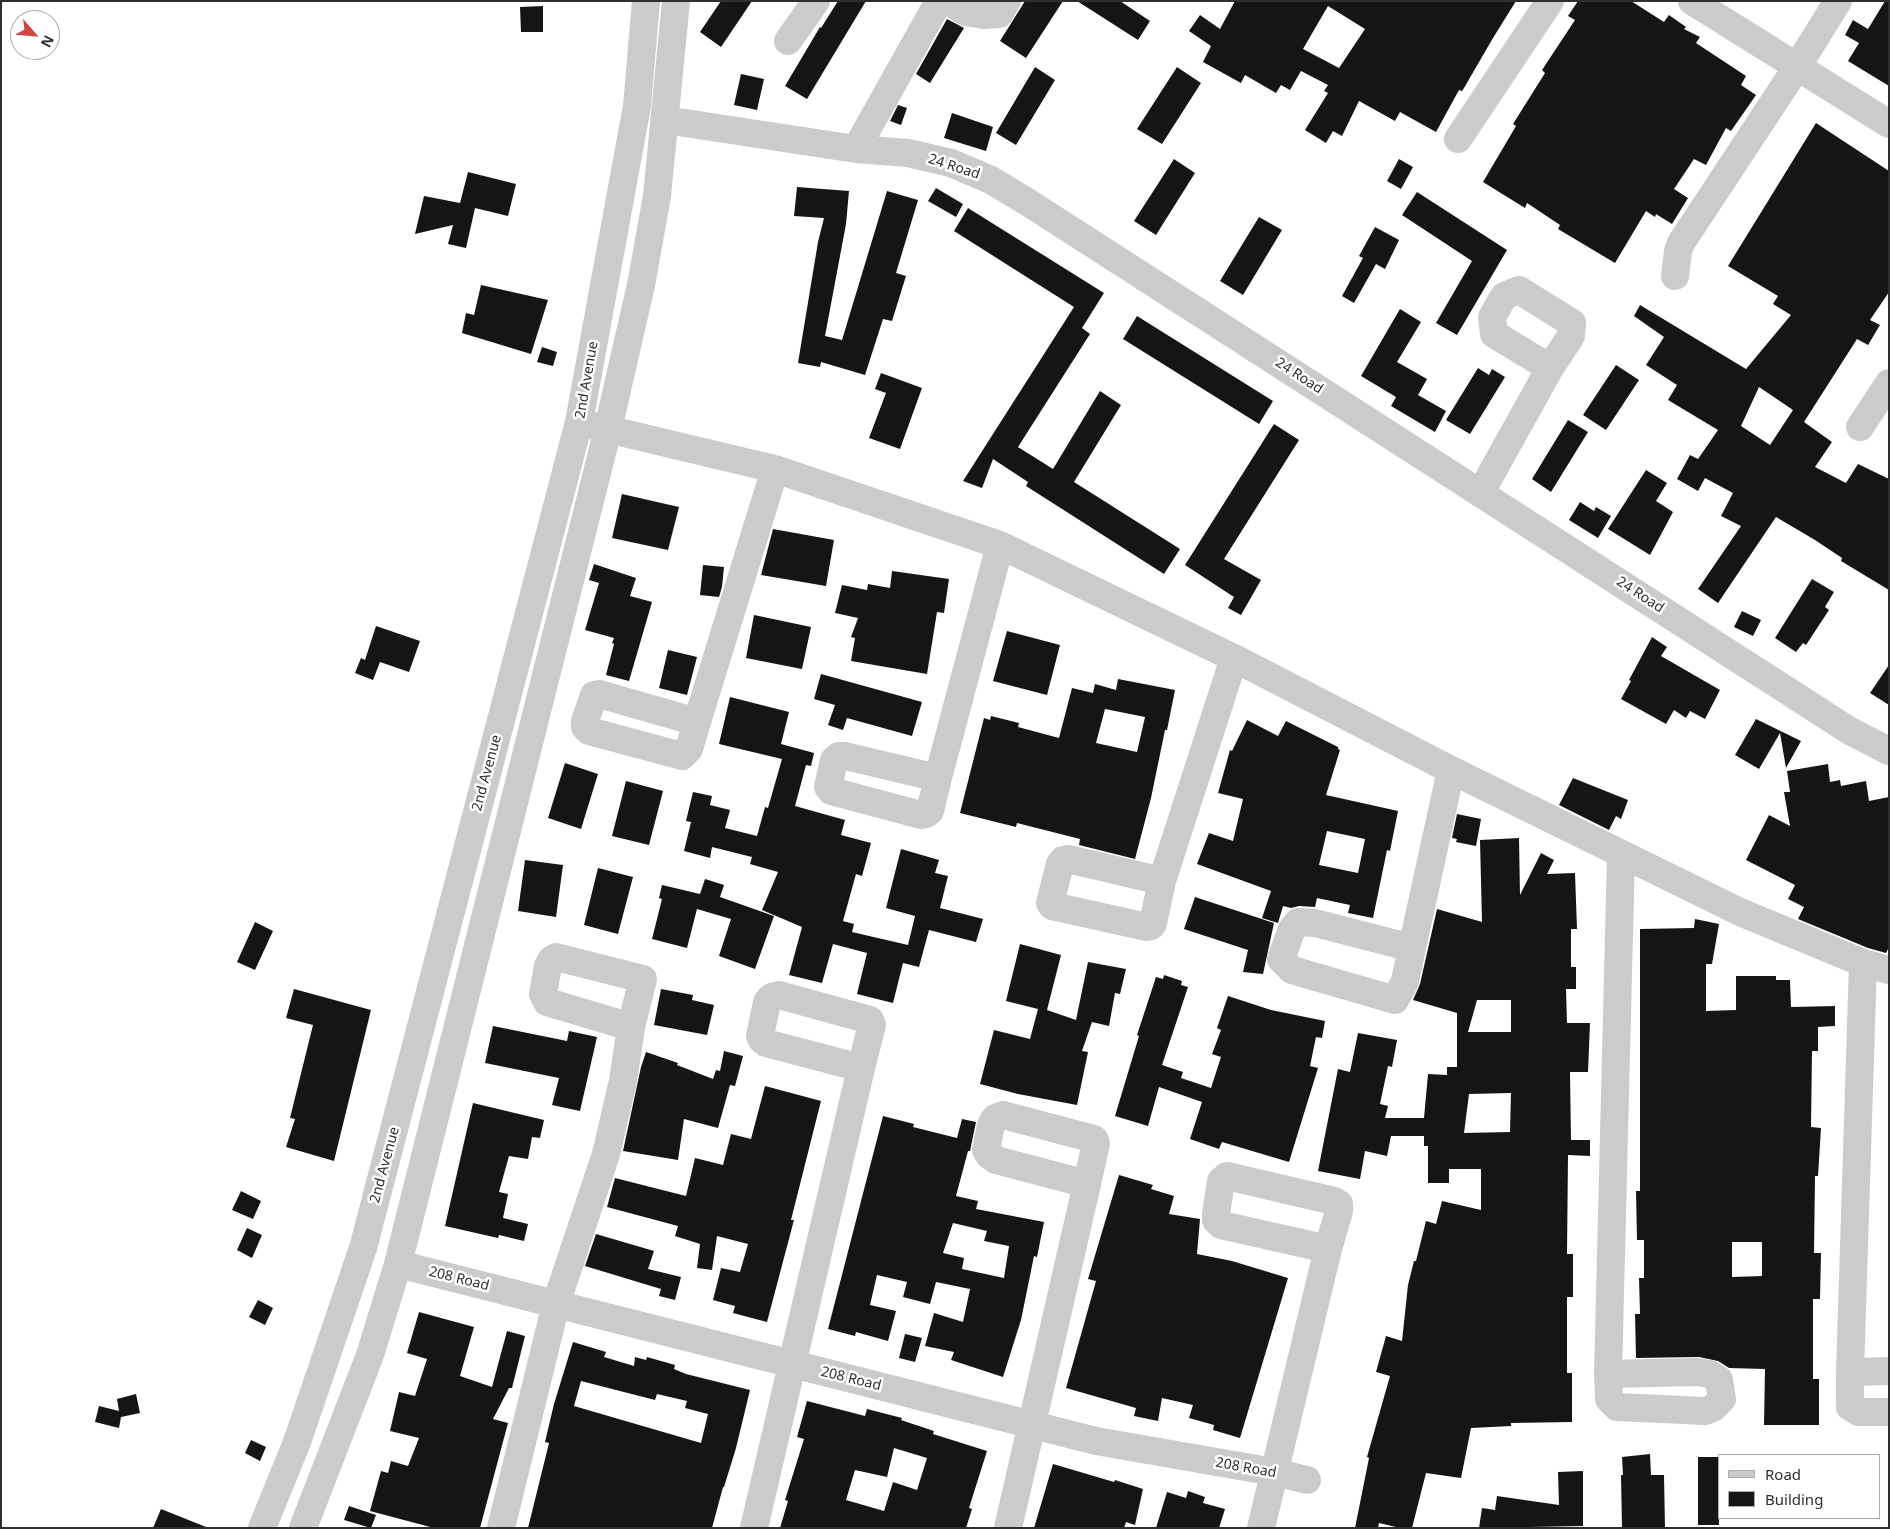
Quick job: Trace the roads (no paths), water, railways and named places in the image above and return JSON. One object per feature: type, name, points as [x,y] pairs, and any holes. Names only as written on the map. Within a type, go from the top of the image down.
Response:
[{"type":"street","name":"2nd Avenue","points":[[262,1528],[297,1442],[364,1248],[579,422],[637,106],[646,1]]},
{"type":"street","points":[[303,1528],[370,1355],[398,1264],[608,429],[641,285],[657,196],[676,1]]},
{"type":"street","points":[[788,40],[816,1]]},
{"type":"street","points":[[856,149],[939,1]]},
{"type":"street","points":[[948,1],[965,12],[984,15],[998,14],[1007,1]]},
{"type":"street","points":[[1458,139],[1550,1]]},
{"type":"street","points":[[1692,1],[1889,124]]},
{"type":"street","points":[[1675,276],[1678,251],[1681,243],[1797,67],[1838,1]]},
{"type":"street","name":"24 Road","points":[[665,120],[856,149],[908,153],[951,163],[991,180],[1481,492],[1850,731],[1889,751]]},
{"type":"street","points":[[1481,492],[1550,368]]},
{"type":"street","points":[[1860,427],[1889,383]]},
{"type":"street","points":[[579,422],[776,469],[1000,545],[1234,658],[1451,770],[1740,912],[1876,967],[1850,1372],[1850,1407],[1858,1412],[1889,1412]]},
{"type":"street","points":[[697,722],[776,469]]},
{"type":"street","points":[[938,778],[1000,545]]},
{"type":"street","points":[[1162,881],[1234,658]]},
{"type":"street","points":[[1412,948],[1451,770]]},
{"type":"street","points":[[1608,1374],[1620,854]]},
{"type":"street","points":[[501,1528],[556,1304],[606,1154],[623,1081],[631,1027]]},
{"type":"street","points":[[754,1528],[860,1068]]},
{"type":"street","points":[[1008,1528],[1087,1184]]},
{"type":"street","points":[[1261,1528],[1328,1249]]},
{"type":"street","name":"208 Road","points":[[398,1264],[1096,1441],[1274,1472],[1307,1480]]},
{"type":"street","points":[[1850,1372],[1889,1371]]}]
